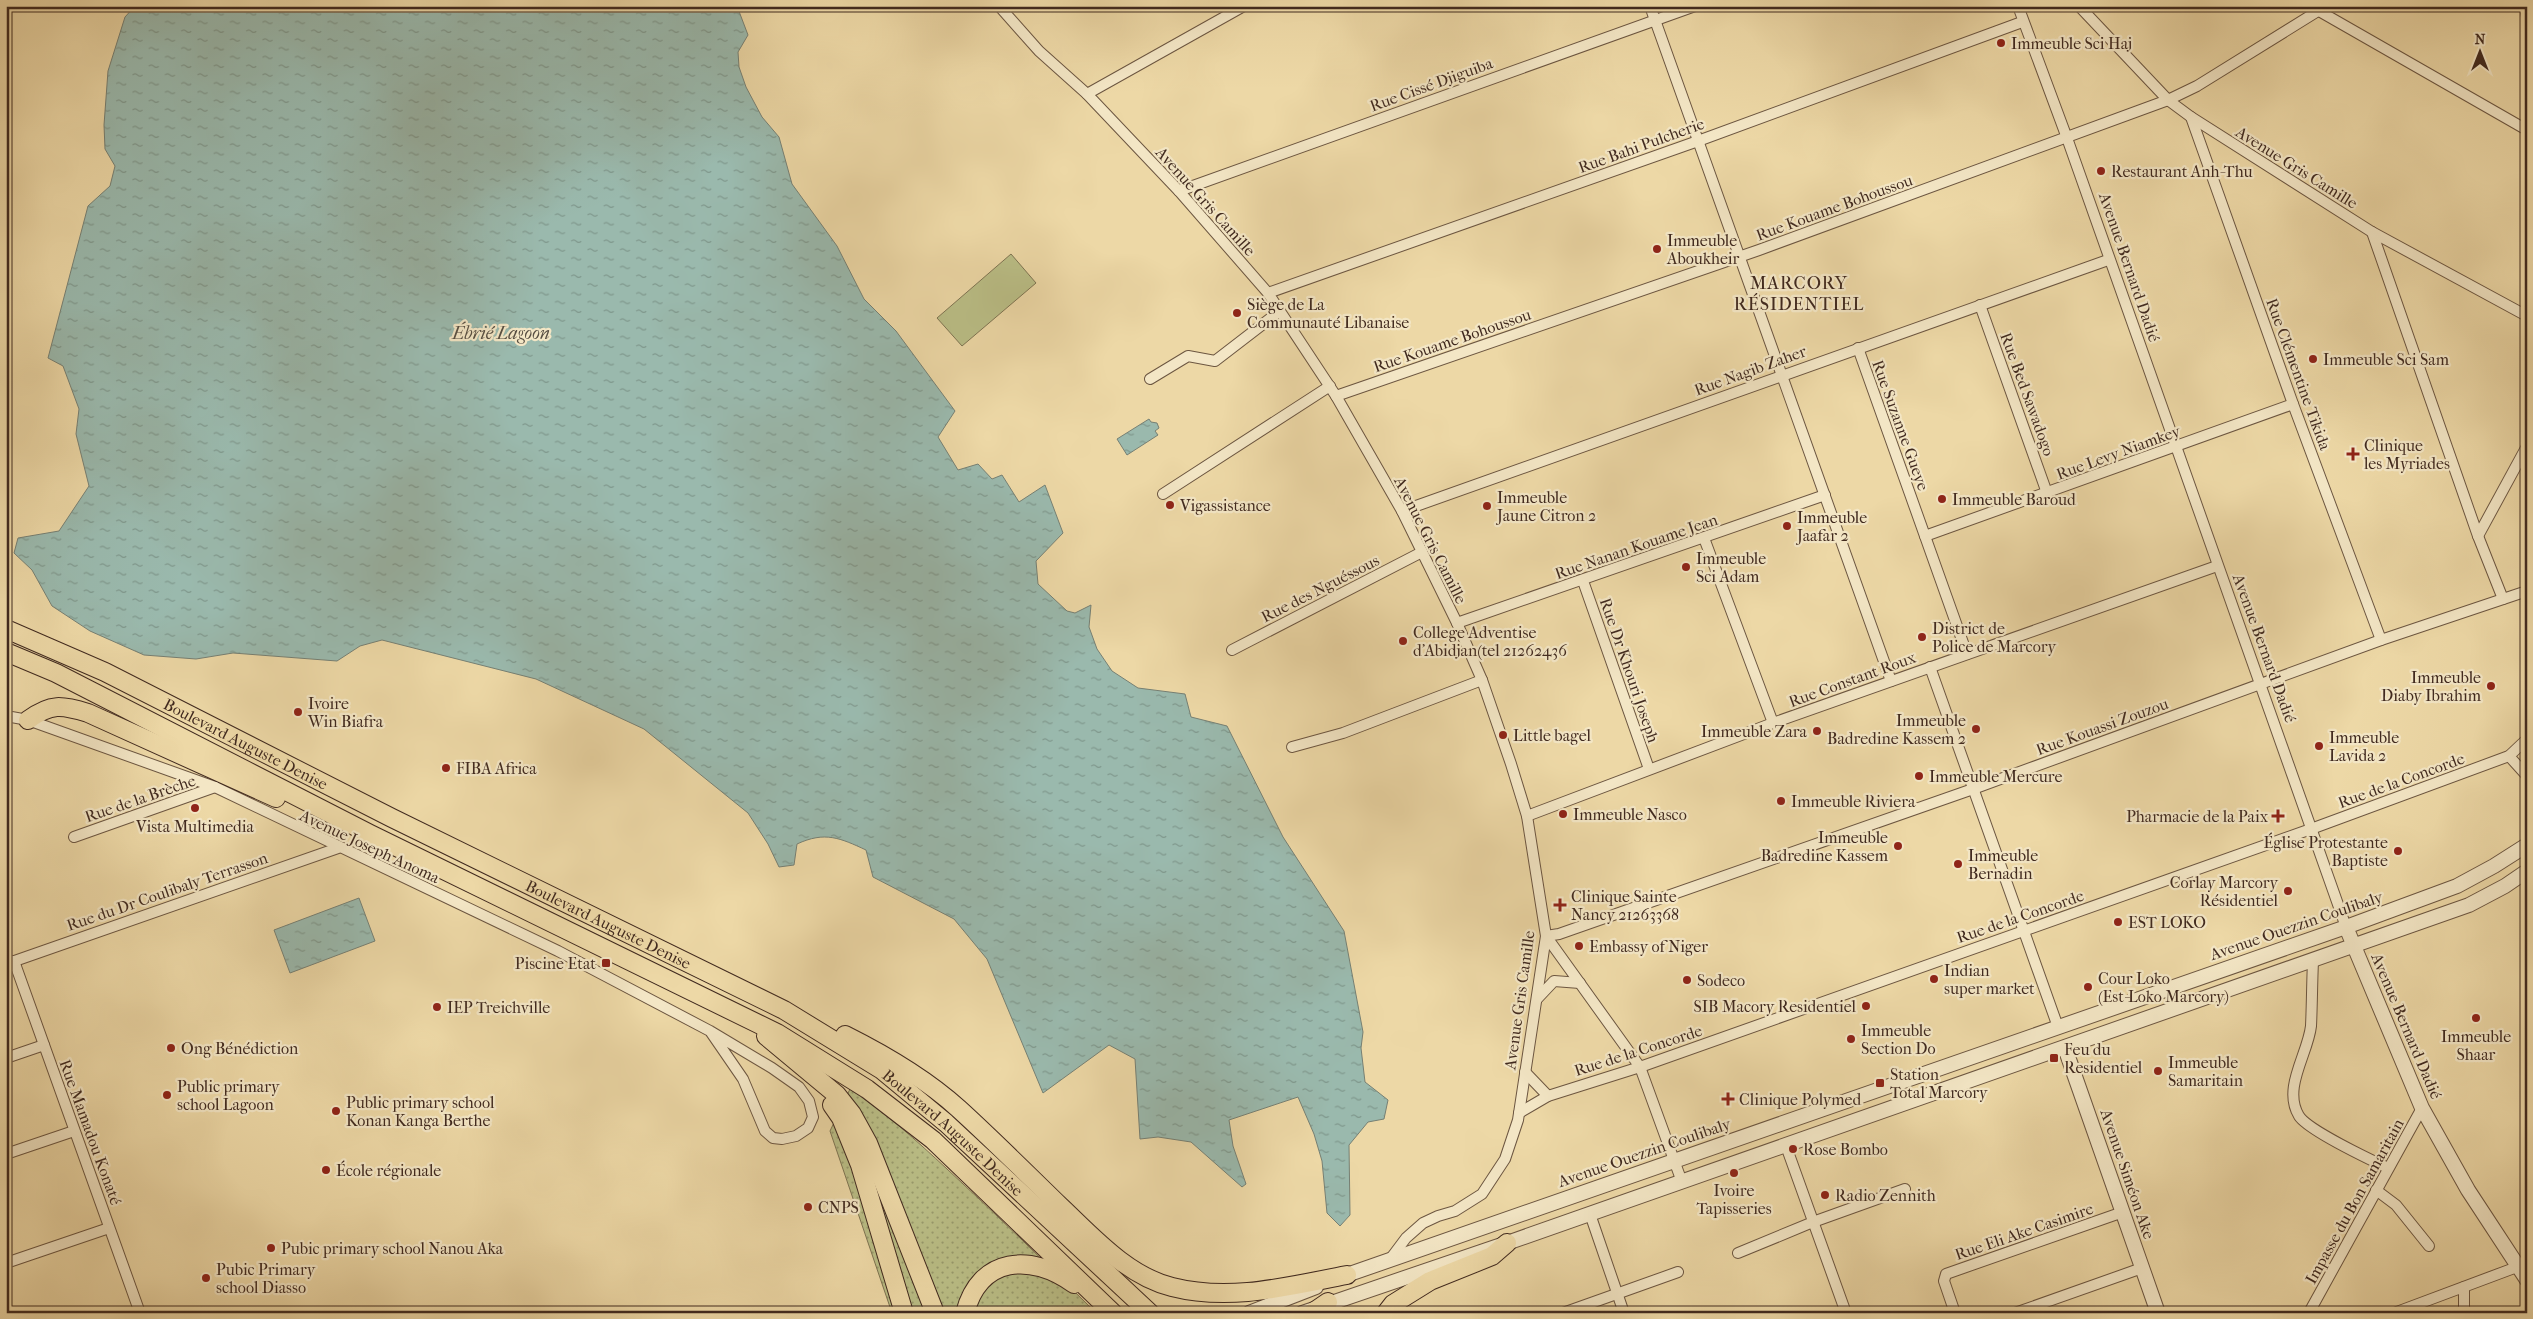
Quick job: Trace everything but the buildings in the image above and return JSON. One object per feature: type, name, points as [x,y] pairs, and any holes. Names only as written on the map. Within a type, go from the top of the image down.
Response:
[{"type":"highway","name":"Boulevard Auguste Denise","points":[[6,629],[105,672],[392,818],[784,1010],[882,1070],[946,1123],[1150,1313]]},
{"type":"highway","name":"Boulevard Auguste Denise","points":[[6,652],[56,673],[370,834],[777,1033],[829,1064],[867,1089],[933,1140],[1112,1313]]},
{"type":"highway","points":[[28,720],[48,707],[60,706],[88,713],[319,818],[370,834]]},
{"type":"highway","points":[[784,1010],[844,1034],[891,1058],[906,1069],[957,1107],[1108,1252],[1140,1273],[1170,1287],[1204,1293],[1236,1294],[1347,1275]]},
{"type":"highway","points":[[744,1018],[802,1068],[837,1095],[852,1114],[868,1142],[935,1313]]},
{"type":"highway","points":[[802,1068],[841,1118],[860,1165],[904,1313]]},
{"type":"highway","points":[[1386,1313],[1393,1304],[1430,1281],[1492,1256],[1507,1243]]},
{"type":"highway","points":[[965,1313],[968,1299],[978,1283],[992,1271],[1009,1264],[1027,1264],[1064,1277],[1112,1313]]},
{"type":"highway","points":[[1312,1313],[1328,1302]]},
{"type":"street","name":"Avenue Gris Camille","points":[[998,6],[1039,51],[1087,94],[1179,191],[1268,292],[1330,386],[1402,511],[1457,623],[1482,680],[1527,816],[1546,936],[1519,1113],[1505,1160],[1482,1194],[1455,1211],[1423,1223],[1406,1238],[1391,1258]]},
{"type":"street","points":[[1087,94],[1244,6]]},
{"type":"street","points":[[1650,6],[1891,681]]},
{"type":"street","name":"Rue Cissé Djiguiba","points":[[1179,191],[1694,6]]},
{"type":"street","name":"Avenue Bernard Dadié","points":[[2018,6],[2022,22],[2067,138],[2108,260],[2353,947],[2422,1108],[2468,1190],[2527,1280]]},
{"type":"street","name":"Avenue Gris Camille","points":[[2079,6],[2168,100],[2191,117],[2372,232],[2527,316]]},
{"type":"street","points":[[2525,6],[2527,17]]},
{"type":"street","points":[[2322,8],[2527,130]]},
{"type":"street","name":"Rue Kouame Bohoussou","points":[[1336,396],[1740,256],[2168,100],[2205,82],[2322,8]]},
{"type":"street","name":"Rue Bahi Pulcherie","points":[[1268,292],[1698,140],[2022,22]]},
{"type":"street","name":"Rue Clémentine Tikida","points":[[2191,117],[2293,404],[2381,640]]},
{"type":"street","points":[[2372,232],[2478,536],[2503,599]]},
{"type":"street","name":"Rue Nagib Zaher","points":[[1402,511],[1782,374],[2108,260]]},
{"type":"street","name":"Rue Bed Sawadogo","points":[[1980,305],[2047,493]]},
{"type":"street","points":[[1150,379],[1188,356],[1215,361],[1280,311]]},
{"type":"street","name":"Rue Suzanne Gueye","points":[[1858,348],[1967,654]]},
{"type":"street","points":[[1163,494],[1330,386]]},
{"type":"street","name":"Rue Levy Niamkey","points":[[1925,536],[2175,448],[2293,404]]},
{"type":"street","points":[[2478,536],[2527,446]]},
{"type":"street","name":"Rue Nanan Kouame Jean","points":[[1457,623],[1824,495]]},
{"type":"street","points":[[1704,538],[1773,723]]},
{"type":"street","name":"Rue des Nguéssous","points":[[1232,650],[1422,552]]},
{"type":"street","name":"Rue Constant Roux","points":[[1527,816],[1773,723],[2217,566]]},
{"type":"street","name":"Rue Dr Khouri Joseph","points":[[1583,580],[1649,769]]},
{"type":"street","name":"Rue Kouassi Zouzou","points":[[1546,936],[1560,934],[1973,789],[2260,686],[2381,640],[2527,591]]},
{"type":"street","points":[[1930,667],[2058,1027]]},
{"type":"street","points":[[1292,747],[1343,733],[1482,680]]},
{"type":"street","name":"Avenue Joseph Anoma","points":[[6,716],[28,720],[215,787],[338,848],[558,950],[710,1031],[772,1068],[799,1087],[809,1100],[813,1117],[808,1128],[796,1136],[782,1139],[773,1138],[765,1131],[742,1079],[710,1031]]},
{"type":"street","name":"Rue de la Concorde","points":[[1519,1113],[1548,1096],[1640,1067],[2311,829],[2509,756],[2527,739]]},
{"type":"street","points":[[2509,756],[2527,776]]},
{"type":"street","name":"Rue de la Brèche","points":[[74,837],[215,787]]},
{"type":"street","name":"Avenue Ouezzin Coulibaly","points":[[1249,1313],[1391,1258],[2346,927],[2457,886],[2527,845]]},
{"type":"street","name":"Rue du Dr Coulibaly Terrasson","points":[[10,962],[338,848]]},
{"type":"street","points":[[1302,1313],[1328,1302],[1507,1243],[2353,947],[2468,905],[2505,886],[2527,871]]},
{"type":"street","points":[[1546,936],[1640,1067],[1682,1182]]},
{"type":"street","points":[[2313,961],[2310,1027],[2307,1047],[2294,1086],[2294,1102],[2300,1116],[2331,1139],[2388,1168]]},
{"type":"street","name":"Rue Mamadou Konaté","points":[[10,962],[44,1045],[140,1313]]},
{"type":"street","points":[[1536,999],[1554,981],[1580,983]]},
{"type":"street","points":[[6,1058],[44,1045]]},
{"type":"street","name":"Avenue Siméon Ake","points":[[2065,1048],[2158,1313]]},
{"type":"street","points":[[1525,1072],[1548,1096]]},
{"type":"street","name":"Impasse du Bon Samaritain","points":[[2311,1309],[2422,1108]]},
{"type":"street","points":[[6,1154],[74,1131]]},
{"type":"street","points":[[1786,1146],[1846,1313]]},
{"type":"street","points":[[1738,1253],[1813,1222],[1905,1189]]},
{"type":"street","points":[[2376,1190],[2396,1205],[2429,1246]]},
{"type":"street","name":"Rue Eli Ake Casimire","points":[[1955,1313],[1944,1280],[1946,1274],[2123,1212]]},
{"type":"street","points":[[1590,1214],[1624,1313]]},
{"type":"street","points":[[6,1263],[109,1228]]},
{"type":"street","points":[[2394,1313],[2517,1267]]},
{"type":"street","points":[[2015,1313],[2142,1268]]},
{"type":"street","points":[[1563,1313],[1678,1272]]},
{"type":"street","points":[[2464,1287],[2464,1313]]},
{"type":"green space","points":[[1011,254],[1036,283],[962,346],[937,318]]},
{"type":"green space","points":[[850,1089],[888,1117],[924,1148],[1004,1222],[1096,1313],[892,1313],[830,1131]]},
{"type":"water","name":"Ébrié Lagoon","points":[[135,6],[737,6],[748,35],[738,52],[739,67],[746,87],[762,117],[779,137],[792,184],[837,246],[864,299],[896,331],[955,411],[938,437],[958,470],[978,464],[992,479],[1002,475],[1019,502],[1045,485],[1063,533],[1036,561],[1038,584],[1067,611],[1075,613],[1091,605],[1089,627],[1097,649],[1112,671],[1138,688],[1185,694],[1191,717],[1227,726],[1283,837],[1344,931],[1363,1032],[1361,1048],[1365,1082],[1388,1100],[1384,1119],[1368,1122],[1349,1145],[1350,1215],[1340,1226],[1327,1213],[1322,1161],[1314,1134],[1298,1097],[1229,1120],[1233,1146],[1246,1184],[1242,1187],[1191,1142],[1158,1137],[1140,1139],[1135,1059],[1109,1045],[1043,1093],[987,959],[954,919],[873,877],[866,850],[840,839],[824,837],[797,844],[794,865],[779,867],[768,844],[748,813],[644,729],[536,679],[382,640],[360,646],[337,661],[233,653],[196,659],[144,655],[90,631],[52,606],[32,570],[14,553],[18,538],[59,531],[89,486],[76,434],[79,409],[63,366],[48,358],[88,206],[110,186],[115,166],[105,149],[104,125],[108,71],[125,17]]},
{"type":"water","points":[[1149,419],[1151,422],[1157,423],[1159,428],[1155,431],[1158,435],[1127,455],[1117,439]]},
{"type":"water","points":[[359,898],[375,941],[290,973],[274,930]]},
{"type":"place","name":"Immeuble Sci Haj","points":[[2001,43]]},
{"type":"place","name":"Restaurant Anh-Thu","points":[[2101,171]]},
{"type":"place","name":"Immeuble Aboukheir","points":[[1657,249]]},
{"type":"place","name":"Siège de La Communauté Libanaise","points":[[1237,313]]},
{"type":"place","name":"Immeuble Sci Sam","points":[[2313,359]]},
{"type":"place","name":"Clinique les Myriades","points":[[2353,454]]},
{"type":"place","name":"Immeuble Baroud","points":[[1942,499]]},
{"type":"place","name":"Vigassistance","points":[[1170,505]]},
{"type":"place","name":"Immeuble Jaune Citron 2","points":[[1487,506]]},
{"type":"place","name":"Immeuble Jaafar 2","points":[[1787,526]]},
{"type":"place","name":"Immeuble Sci Adam","points":[[1686,567]]},
{"type":"place","name":"District de Police de Marcory","points":[[1922,637]]},
{"type":"place","name":"College Adventise d'Abidjan(tel 21262436","points":[[1403,641]]},
{"type":"place","name":"Immeuble Diaby Ibrahim","points":[[2491,686]]},
{"type":"place","name":"Ivoire Win Biafra","points":[[298,712]]},
{"type":"place","name":"Immeuble Badredine Kassem 2","points":[[1976,729]]},
{"type":"place","name":"Immeuble Zara","points":[[1817,731]]},
{"type":"place","name":"Little bagel","points":[[1503,735]]},
{"type":"place","name":"Immeuble Lavida 2","points":[[2319,746]]},
{"type":"place","name":"FIBA Africa","points":[[446,768]]},
{"type":"place","name":"Immeuble Mercure","points":[[1919,776]]},
{"type":"place","name":"Immeuble Riviera","points":[[1781,801]]},
{"type":"place","name":"Vista Multimedia","points":[[195,808]]},
{"type":"place","name":"Immeuble Nasco","points":[[1563,814]]},
{"type":"place","name":"Pharmacie de la Paix","points":[[2278,816]]},
{"type":"place","name":"Immeuble Badredine Kassem","points":[[1898,846]]},
{"type":"place","name":"Église Protestante Baptiste","points":[[2398,851]]},
{"type":"place","name":"Immeuble Bernadin","points":[[1958,864]]},
{"type":"place","name":"Corlay Marcory Résidentiel","points":[[2288,891]]},
{"type":"place","name":"Clinique Sainte Nancy 21263368","points":[[1560,905]]},
{"type":"place","name":"EST LOKO","points":[[2118,922]]},
{"type":"place","name":"Embassy of Niger","points":[[1579,946]]},
{"type":"place","name":"Piscine Etat","points":[[606,963]]},
{"type":"place","name":"Indian super market","points":[[1934,979]]},
{"type":"place","name":"Sodeco","points":[[1687,980]]},
{"type":"place","name":"Cour Loko (Est-Loko Marcory)","points":[[2088,987]]},
{"type":"place","name":"SIB Macory Residentiel","points":[[1866,1006]]},
{"type":"place","name":"IEP Treichville","points":[[437,1007]]},
{"type":"place","name":"Immeuble Shaar","points":[[2476,1018]]},
{"type":"place","name":"Immeuble Section Do","points":[[1851,1039]]},
{"type":"place","name":"Ong Bénédiction","points":[[171,1048]]},
{"type":"place","name":"Feu du Residentiel","points":[[2054,1058]]},
{"type":"place","name":"Immeuble Samaritain","points":[[2158,1071]]},
{"type":"place","name":"Station Total Marcory","points":[[1880,1083]]},
{"type":"place","name":"Public primary school Lagoon","points":[[167,1095]]},
{"type":"place","name":"Clinique Polymed","points":[[1728,1099]]},
{"type":"place","name":"Public primary school Konan Kanga Berthe","points":[[336,1111]]},
{"type":"place","name":"Rose Bombo","points":[[1793,1149]]},
{"type":"place","name":"École régionale","points":[[326,1170]]},
{"type":"place","name":"Ivoire Tapisseries","points":[[1734,1173]]},
{"type":"place","name":"Radio Zennith","points":[[1825,1195]]},
{"type":"place","name":"CNPS","points":[[808,1207]]},
{"type":"place","name":"Pubic primary school Nanou Aka","points":[[271,1248]]},
{"type":"place","name":"Pubic Primary school Diasso","points":[[206,1278]]},
{"type":"district","name":"MARCORY RÉSIDENTIEL","points":[[1799,293]]}]
